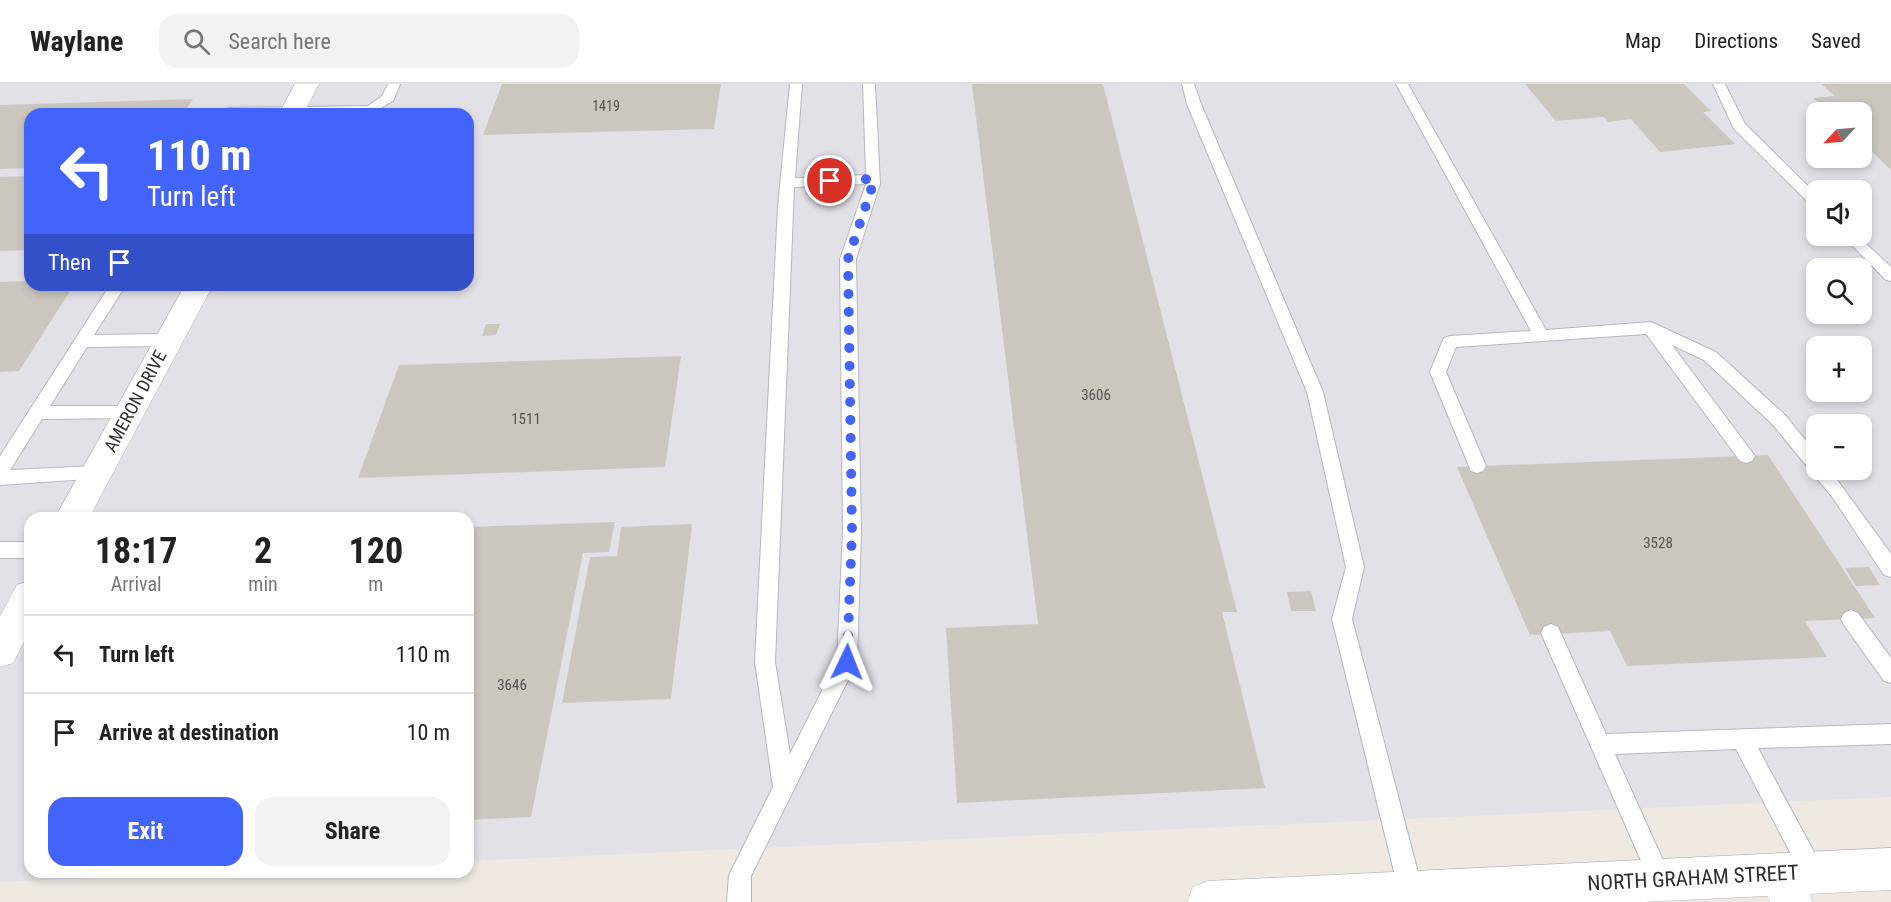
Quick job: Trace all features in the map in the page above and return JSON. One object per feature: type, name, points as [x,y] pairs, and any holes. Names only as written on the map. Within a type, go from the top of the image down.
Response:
[{"type":"main road","points":[[294,108],[307,84]]},
{"type":"main road","name":"AMERON DRIVE","points":[[75,512],[196,291]]},
{"type":"main road","points":[[2,645],[24,606]]},
{"type":"main road","name":"NORTH GRAHAM STREET","points":[[1208,902],[1661,880],[1795,883],[1891,869]]},
{"type":"lane","points":[[374,108],[388,98],[394,84]]},
{"type":"lane","points":[[784,788],[765,662],[771,477],[787,183],[796,84]]},
{"type":"lane","points":[[740,902],[740,875],[847,662],[852,532],[848,259],[873,184],[869,84]]},
{"type":"lane","points":[[1188,84],[1194,104],[1315,392],[1355,567],[1342,619],[1411,892]]},
{"type":"lane","points":[[1402,84],[1541,334]]},
{"type":"lane","points":[[1719,84],[1739,126],[1806,192]]},
{"type":"lane","points":[[787,183],[873,179]]},
{"type":"lane","points":[[1860,246],[1891,276]]},
{"type":"lane","points":[[0,471],[114,291]]},
{"type":"lane","points":[[1651,328],[1746,456]]},
{"type":"lane","points":[[1477,466],[1438,372],[1450,342],[1651,328],[1710,356],[1779,420],[1806,453]]},
{"type":"lane","points":[[82,341],[168,340]]},
{"type":"lane","points":[[37,413],[130,412]]},
{"type":"lane","points":[[0,478],[96,473]]},
{"type":"lane","points":[[1828,480],[1891,569]]},
{"type":"lane","points":[[0,550],[24,550]]},
{"type":"lane","points":[[1851,619],[1891,674]]},
{"type":"lane","points":[[1551,633],[1661,880]]},
{"type":"lane","points":[[1600,744],[1891,734]]},
{"type":"lane","points":[[1742,739],[1795,883]]},
{"type":"shaded area","points":[[0,84],[1891,84],[1891,797],[474,861],[474,512],[24,512],[24,878],[96,878],[0,882]]},
{"type":"building","points":[[502,84],[721,84],[714,129],[483,135]]},
{"type":"building","points":[[972,84],[1103,84],[1237,612],[1222,612],[1265,788],[957,803],[946,628],[1038,624]]},
{"type":"building","points":[[1525,84],[1684,84],[1711,111],[1703,112],[1735,144],[1660,152],[1631,119],[1608,122],[1604,117],[1556,121]]},
{"type":"building","points":[[1821,84],[1891,84],[1891,170],[1872,152],[1872,102],[1818,102],[1813,98],[1835,96]]},
{"type":"building","points":[[193,99],[187,108],[24,108],[24,168],[0,169],[0,105]]},
{"type":"building","points":[[24,176],[24,250],[0,251],[0,177]]},
{"type":"building","points":[[24,281],[24,291],[70,291],[19,371],[0,372],[0,282]]},
{"type":"building","points":[[486,324],[500,324],[496,335],[482,336]]},
{"type":"building","points":[[681,356],[665,467],[358,478],[399,365]]},
{"type":"building","points":[[1768,455],[1875,618],[1805,621],[1827,657],[1627,666],[1610,631],[1530,635],[1457,467]]},
{"type":"building","points":[[615,522],[609,552],[583,553],[531,817],[474,820],[474,527]]},
{"type":"building","points":[[692,524],[671,699],[562,703],[590,557],[617,556],[621,527]]},
{"type":"building","points":[[1869,567],[1880,585],[1856,586],[1845,568]]},
{"type":"building","points":[[1311,591],[1316,611],[1291,611],[1287,592]]},
{"type":"route","points":[[830,181],[873,179],[848,259],[852,532],[847,662]]}]
